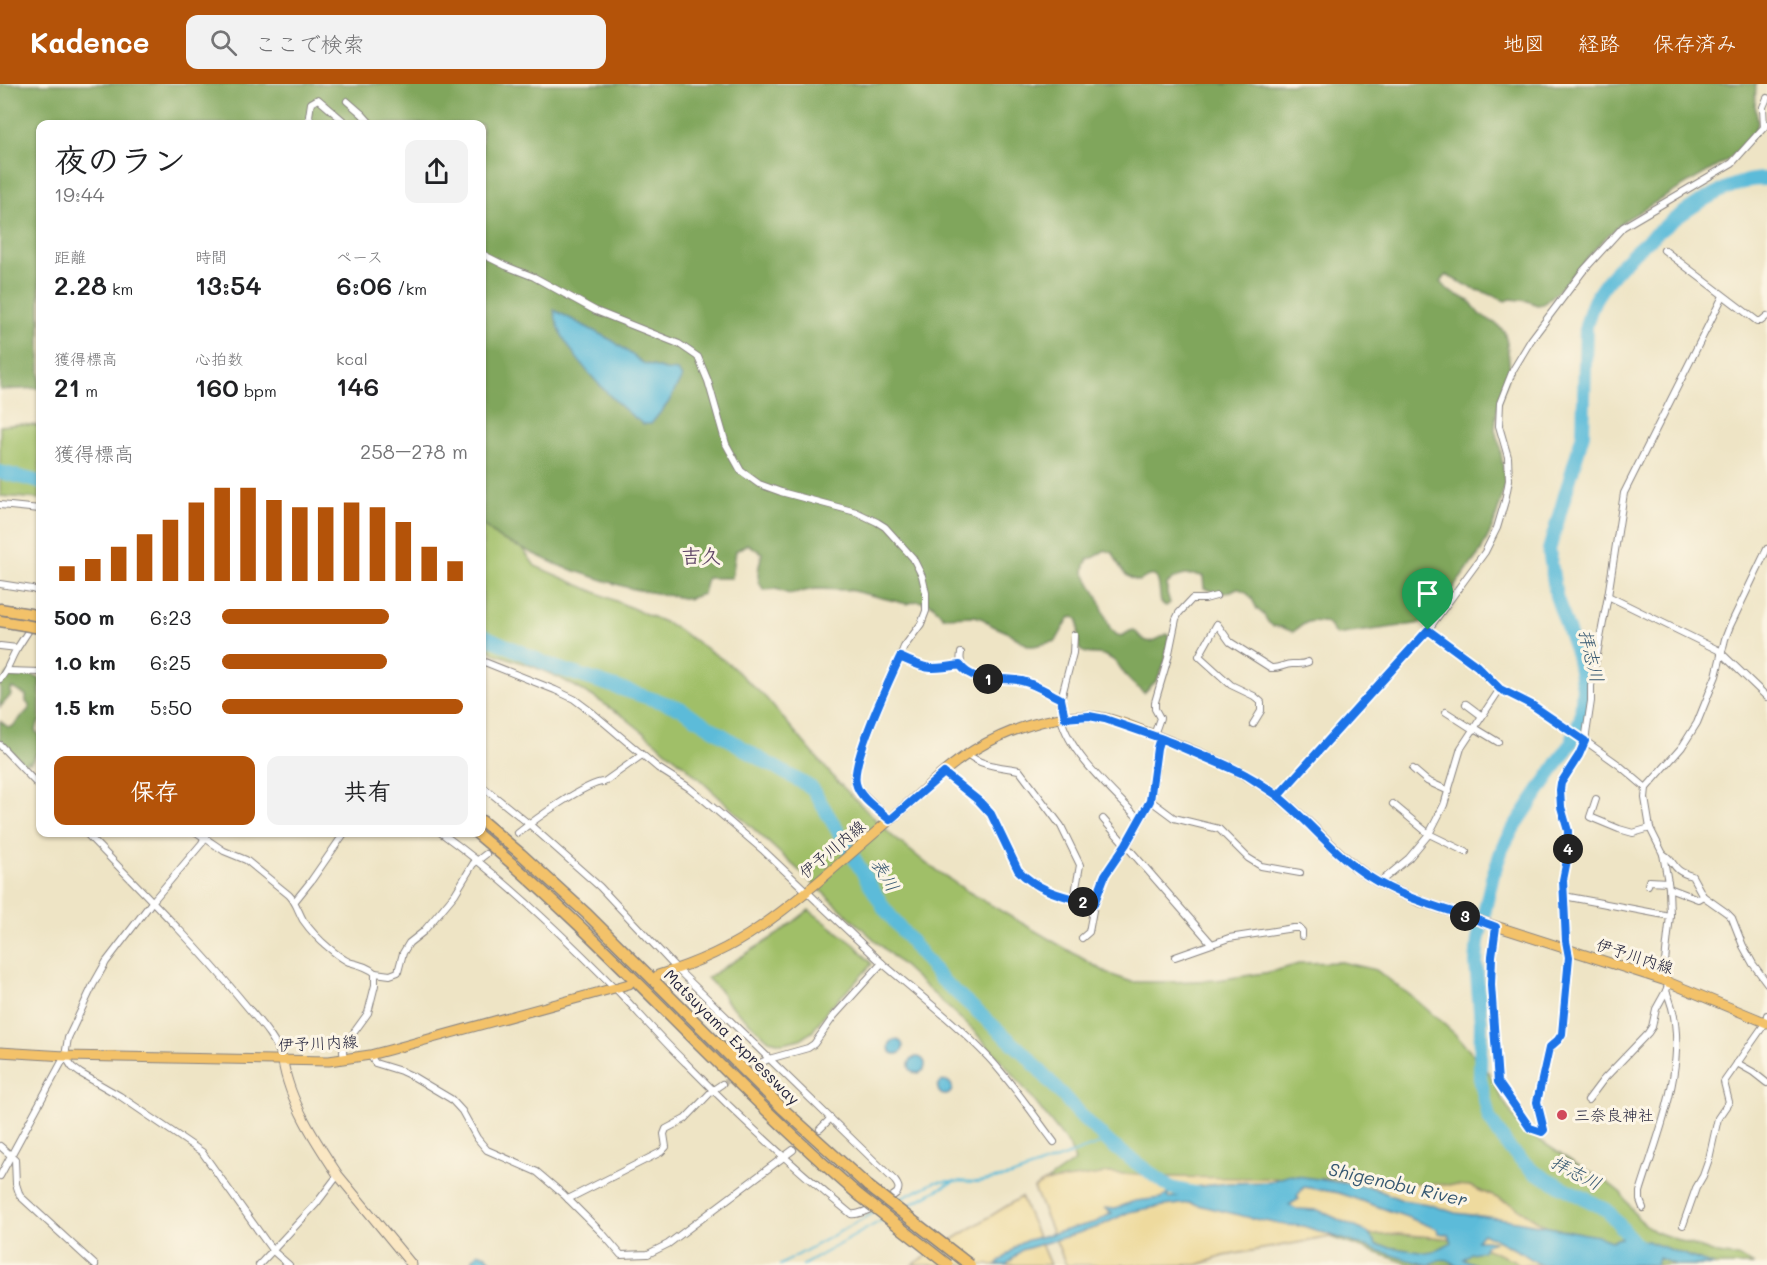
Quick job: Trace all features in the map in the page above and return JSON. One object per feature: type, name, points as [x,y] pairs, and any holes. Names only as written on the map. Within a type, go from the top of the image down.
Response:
[{"type":"highway","points":[[0,609],[36,614]]},
{"type":"highway","points":[[0,621],[36,627]]},
{"type":"highway","name":"Matsuyama Expressway","points":[[486,824],[587,914],[782,1108],[868,1186],[970,1265]]},
{"type":"highway","name":"Matsuyama Expressway","points":[[481,837],[578,924],[758,1102],[860,1196],[948,1265]]},
{"type":"main road","name":"伊予川内線","points":[[658,975],[718,952],[775,916],[968,754],[1017,730],[1063,718],[1097,717],[1157,736],[1246,775],[1278,796],[1345,858],[1367,875],[1418,901],[1568,949],[1767,1022]]},
{"type":"main road","name":"伊予川内線","points":[[0,1052],[65,1056],[283,1061],[344,1059],[483,1025],[629,984]]},
{"type":"street","points":[[1278,796],[1428,630],[1474,569],[1497,528],[1509,480],[1508,457],[1499,426],[1500,403],[1518,358],[1582,271],[1623,227],[1732,162],[1766,125],[1762,107],[1767,98]]},
{"type":"street","points":[[310,120],[311,103],[318,99],[342,120]]},
{"type":"street","points":[[347,101],[367,120]]},
{"type":"street","points":[[1664,250],[1757,321],[1767,316]]},
{"type":"street","points":[[486,256],[534,277],[596,311],[672,340],[692,352],[698,357],[708,381],[726,444],[741,471],[759,484],[781,492],[856,512],[885,527],[913,558],[922,576],[926,593],[926,611],[921,624],[904,647],[862,747],[855,778],[862,794],[888,821]]},
{"type":"street","points":[[1494,926],[1491,985],[1498,1082],[1530,1128],[1542,1132],[1544,1130],[1537,1102],[1549,1048],[1560,1037],[1564,1024],[1569,957],[1563,880],[1567,860],[1568,831],[1561,807],[1561,783],[1579,755],[1584,740],[1624,493],[1723,296]]},
{"type":"street","points":[[0,505],[36,509]]},
{"type":"street","points":[[1643,1208],[1640,1204],[1640,1192],[1676,1064],[1673,1018],[1666,985],[1670,916],[1668,885],[1663,854],[1650,828],[1645,798],[1646,788],[1682,747],[1697,723],[1710,694],[1730,626],[1767,549]]},
{"type":"street","points":[[0,584],[36,590]]},
{"type":"street","points":[[1082,938],[1089,932],[1094,904],[1105,875],[1126,844],[1150,801],[1160,718],[1155,709],[1155,702],[1176,620],[1179,613],[1192,599],[1216,596]]},
{"type":"street","points":[[1608,596],[1718,650],[1767,697]]},
{"type":"street","points":[[0,679],[7,671],[9,663],[36,616]]},
{"type":"street","points":[[1252,724],[1261,711],[1261,702],[1231,685],[1198,656],[1217,624],[1230,642],[1271,668],[1308,662]]},
{"type":"street","points":[[1428,630],[1477,666],[1500,689],[1532,705],[1563,725],[1619,765],[1646,788]]},
{"type":"street","points":[[1074,636],[1073,653],[1061,699],[1064,732],[1082,758],[1139,819]]},
{"type":"street","points":[[0,646],[17,648]]},
{"type":"street","points":[[961,653],[960,665],[970,673],[987,679],[1022,681],[1061,699]]},
{"type":"street","points":[[900,657],[928,669],[960,665]]},
{"type":"street","points":[[486,662],[538,682],[574,699],[658,768],[703,799],[808,888],[882,963],[956,1026],[990,1059],[1021,1096],[1054,1142]]},
{"type":"street","points":[[7,671],[36,672]]},
{"type":"street","points":[[1379,883],[1408,858],[1429,834],[1449,790],[1458,756],[1500,689]]},
{"type":"street","points":[[1466,704],[1482,716]]},
{"type":"street","points":[[1446,712],[1498,742]]},
{"type":"street","points":[[0,745],[36,783]]},
{"type":"street","points":[[968,754],[972,759],[1019,770],[1044,801],[1061,826],[1080,865],[1074,899]]},
{"type":"street","points":[[518,833],[585,789],[597,782],[604,782],[642,755]]},
{"type":"street","points":[[1413,769],[1427,781],[1449,790]]},
{"type":"street","points":[[944,773],[979,801],[991,814],[1022,875],[1042,888],[1094,904]]},
{"type":"street","points":[[447,837],[478,860],[562,937],[614,987],[713,1090],[783,1156],[851,1214],[856,1215],[868,1210],[897,1193],[899,1190],[895,1180],[677,969],[600,887],[486,789]]},
{"type":"street","points":[[1596,799],[1590,817],[1633,833],[1650,828]]},
{"type":"street","points":[[1150,801],[1174,818],[1219,829],[1248,858],[1261,866],[1300,873]]},
{"type":"street","points":[[1393,804],[1429,834],[1466,852]]},
{"type":"street","points":[[1103,819],[1211,943]]},
{"type":"street","points":[[90,837],[218,972],[264,1028],[280,1052],[292,1096],[317,1142],[338,1175],[412,1265]]},
{"type":"street","points":[[0,1176],[65,1056],[68,1038],[106,962],[203,837]]},
{"type":"street","points":[[207,837],[224,851],[246,860],[295,901],[303,919],[318,939],[345,960],[365,966],[375,973],[390,975],[398,972],[403,953],[409,943],[423,932],[455,894],[469,870],[486,854]]},
{"type":"street","points":[[295,901],[342,837]]},
{"type":"street","points":[[1663,854],[1680,872],[1695,878],[1703,896],[1732,918],[1743,946],[1767,983]]},
{"type":"street","points":[[1648,885],[1649,881],[1668,885],[1698,899],[1703,896]]},
{"type":"street","points":[[1564,896],[1670,916]]},
{"type":"street","points":[[1175,957],[1229,938],[1293,928],[1299,928],[1302,936]]},
{"type":"street","points":[[756,1065],[814,1044],[834,1016],[882,963]]},
{"type":"street","points":[[344,1059],[344,1046],[368,1013],[375,985],[375,973]]},
{"type":"street","points":[[1588,1100],[1603,1080],[1648,1033],[1666,985]]},
{"type":"street","points":[[1683,1225],[1709,1160],[1718,1118],[1729,1102],[1724,1082],[1767,1022],[1767,1015]]},
{"type":"street","points":[[370,1054],[375,1063],[414,1077],[451,1099],[462,1111],[477,1138],[488,1150],[537,1172],[568,1199],[609,1240],[621,1256],[648,1254],[668,1244],[793,1150]]},
{"type":"street","points":[[65,1056],[72,1067],[80,1073],[120,1096],[202,1152],[272,1250],[288,1265]]},
{"type":"street","points":[[1737,1063],[1767,1083]]},
{"type":"street","points":[[568,1199],[663,1151],[666,1145],[665,1130],[691,1114],[713,1090],[722,1084]]},
{"type":"street","points":[[820,1129],[830,1119]]},
{"type":"street","points":[[0,1146],[15,1159],[16,1184],[20,1196],[95,1265]]},
{"type":"street","points":[[259,1265],[316,1204],[338,1175]]},
{"type":"green space","points":[[0,84],[1756,84],[1755,105],[1758,123],[1755,132],[1728,160],[1625,220],[1543,304],[1537,305],[1528,301],[1511,299],[1505,301],[1473,289],[1446,275],[1441,282],[1449,291],[1470,301],[1479,314],[1504,331],[1510,370],[1497,409],[1495,430],[1500,446],[1505,482],[1493,526],[1481,551],[1430,619],[1423,623],[1336,635],[1327,623],[1312,621],[1293,632],[1273,626],[1268,622],[1246,592],[1237,588],[1224,593],[1214,592],[1204,588],[1203,576],[1193,575],[1179,576],[1167,584],[1170,603],[1166,606],[1161,603],[1156,577],[1147,577],[1140,581],[1130,578],[1123,571],[1113,553],[1105,550],[1088,559],[1084,572],[1098,597],[1110,628],[1117,635],[1122,636],[1134,630],[1148,641],[1167,634],[1169,636],[1165,663],[1157,680],[1144,693],[1130,681],[1114,660],[1079,649],[1078,620],[1074,617],[1069,618],[1056,641],[1029,646],[975,616],[943,617],[929,603],[917,601],[907,604],[849,590],[815,589],[789,594],[776,589],[764,590],[758,577],[762,553],[747,544],[736,551],[732,578],[707,578],[703,594],[688,599],[633,589],[560,566],[499,538],[486,527],[486,120],[36,120],[36,388],[0,390]]},
{"type":"green space","points":[[0,426],[36,426],[36,499],[0,496]]},
{"type":"green space","points":[[486,527],[499,538],[523,549],[535,566],[671,625],[728,663],[766,698],[836,780],[891,835],[927,864],[967,891],[1109,974],[1132,982],[1171,982],[1217,980],[1271,972],[1302,963],[1342,962],[1376,970],[1414,998],[1455,1034],[1489,1073],[1502,1099],[1521,1128],[1606,1181],[1621,1193],[1637,1217],[1653,1231],[1718,1254],[1738,1257],[1754,1265],[1606,1265],[1511,1204],[1469,1186],[1163,1177],[1109,1173],[1045,1182],[1075,1161],[1069,1145],[1012,1073],[975,1032],[685,766],[623,716],[560,678],[493,653],[486,645]]},
{"type":"green space","points":[[9,673],[36,677],[36,755],[30,763],[28,761],[24,764],[0,740],[0,721],[12,727],[29,709],[26,695],[12,688],[11,695],[0,707],[0,684]]},
{"type":"green space","points":[[809,910],[855,945],[872,964],[829,1008],[812,1032],[800,1039],[782,1043],[769,1040],[726,1001],[722,993],[707,978],[778,934]]},
{"type":"green space","points":[[1399,1234],[1465,1240],[1520,1265],[1412,1265],[1330,1237]]},
{"type":"sand","points":[[1109,1173],[1163,1177],[1337,1179],[1469,1186],[1511,1204],[1606,1265],[1520,1265],[1465,1240],[1399,1234],[1330,1237],[1224,1256],[1197,1265],[1066,1265],[1034,1188],[1045,1182]]},
{"type":"sand","points":[[1021,1197],[1050,1265],[912,1265]]},
{"type":"water","points":[[554,310],[613,341],[643,363],[677,371],[682,377],[668,403],[651,424],[643,424],[632,416],[588,372],[561,334]]},
{"type":"water","points":[[893,1040],[899,1040],[903,1047],[899,1054],[893,1054],[889,1050],[889,1044]]},
{"type":"water","points":[[917,1057],[925,1065],[917,1073],[909,1065]]},
{"type":"water","points":[[942,1081],[948,1081],[952,1088],[948,1095],[942,1095],[938,1091],[938,1085]]},
{"type":"water","points":[[1290,1175],[1371,1187],[1402,1200],[1428,1204],[1455,1213],[1505,1219],[1597,1236],[1611,1241],[1620,1238],[1647,1241],[1713,1265],[1677,1265],[1658,1258],[1656,1265],[1540,1265],[1483,1233],[1477,1240],[1494,1242],[1486,1245],[1483,1251],[1471,1253],[1463,1259],[1477,1265],[1455,1265],[1443,1260],[1429,1265],[1303,1226],[1259,1220],[1190,1203],[1129,1212],[1098,1227],[1022,1250],[1006,1265],[996,1265],[1021,1242],[1096,1222],[1112,1213],[1104,1208],[1116,1209],[1135,1201],[1162,1198],[1168,1194],[1168,1198],[1179,1196],[1193,1187],[1269,1182]],"holes":[[[1304,1187],[1339,1193],[1437,1229],[1439,1233],[1449,1235],[1452,1242],[1433,1252],[1426,1253],[1377,1245],[1367,1232],[1318,1210],[1296,1209],[1289,1205],[1299,1199],[1297,1196]]]},
{"type":"water","points":[[478,1253],[486,1255],[495,1265],[472,1265],[472,1260]]},
{"type":"waterway","name":"拝志川","points":[[1643,1253],[1607,1210],[1534,1172],[1509,1148],[1489,1118],[1480,1078],[1481,1023],[1476,963],[1478,941],[1492,878],[1502,849],[1571,743],[1581,717],[1583,687],[1577,655],[1556,596],[1549,550],[1583,434],[1586,326],[1592,307],[1609,279],[1663,228],[1725,189],[1750,180],[1767,179]]},
{"type":"waterway","name":"表川","points":[[0,472],[36,481]]},
{"type":"waterway","name":"表川","points":[[486,637],[554,667],[680,708],[757,757],[812,788],[884,908],[941,979],[1026,1055],[1084,1119],[1113,1146],[1171,1188],[1205,1195]]},
{"type":"waterway","points":[[902,1209],[954,1181],[977,1182],[1011,1176],[1099,1144],[1113,1146]]},
{"type":"waterway","points":[[896,1201],[935,1182],[952,1181]]},
{"type":"waterway","points":[[780,1265],[875,1212]]},
{"type":"waterway","points":[[803,1265],[884,1219]]},
{"type":"tunnel","points":[[722,1084],[756,1065]]},
{"type":"place","name":"三奈良神社","points":[[1562,1115]]},
{"type":"district","name":"吉久","points":[[701,556]]},
{"type":"route","points":[[1428,630],[1278,796],[1246,775],[1199,754],[1160,738],[1129,726],[1089,716],[1065,718],[1061,699],[1022,681],[987,679],[964,670],[960,665],[928,669],[900,657],[862,747],[855,778],[856,784],[865,798],[890,820],[944,773],[987,808],[1022,875],[1050,892],[1094,904],[1108,869],[1126,844],[1150,801],[1160,738],[1246,775],[1266,788],[1278,796],[1345,858],[1393,891],[1496,927],[1491,985],[1498,1082],[1530,1128],[1542,1132],[1544,1130],[1537,1102],[1549,1048],[1562,1034],[1569,957],[1563,880],[1567,860],[1568,831],[1561,807],[1560,790],[1561,783],[1585,741],[1532,705],[1500,689],[1477,666],[1428,630]]},
{"type":"water label","name":"Shigenobu River","points":[[1398,1185]]}]
